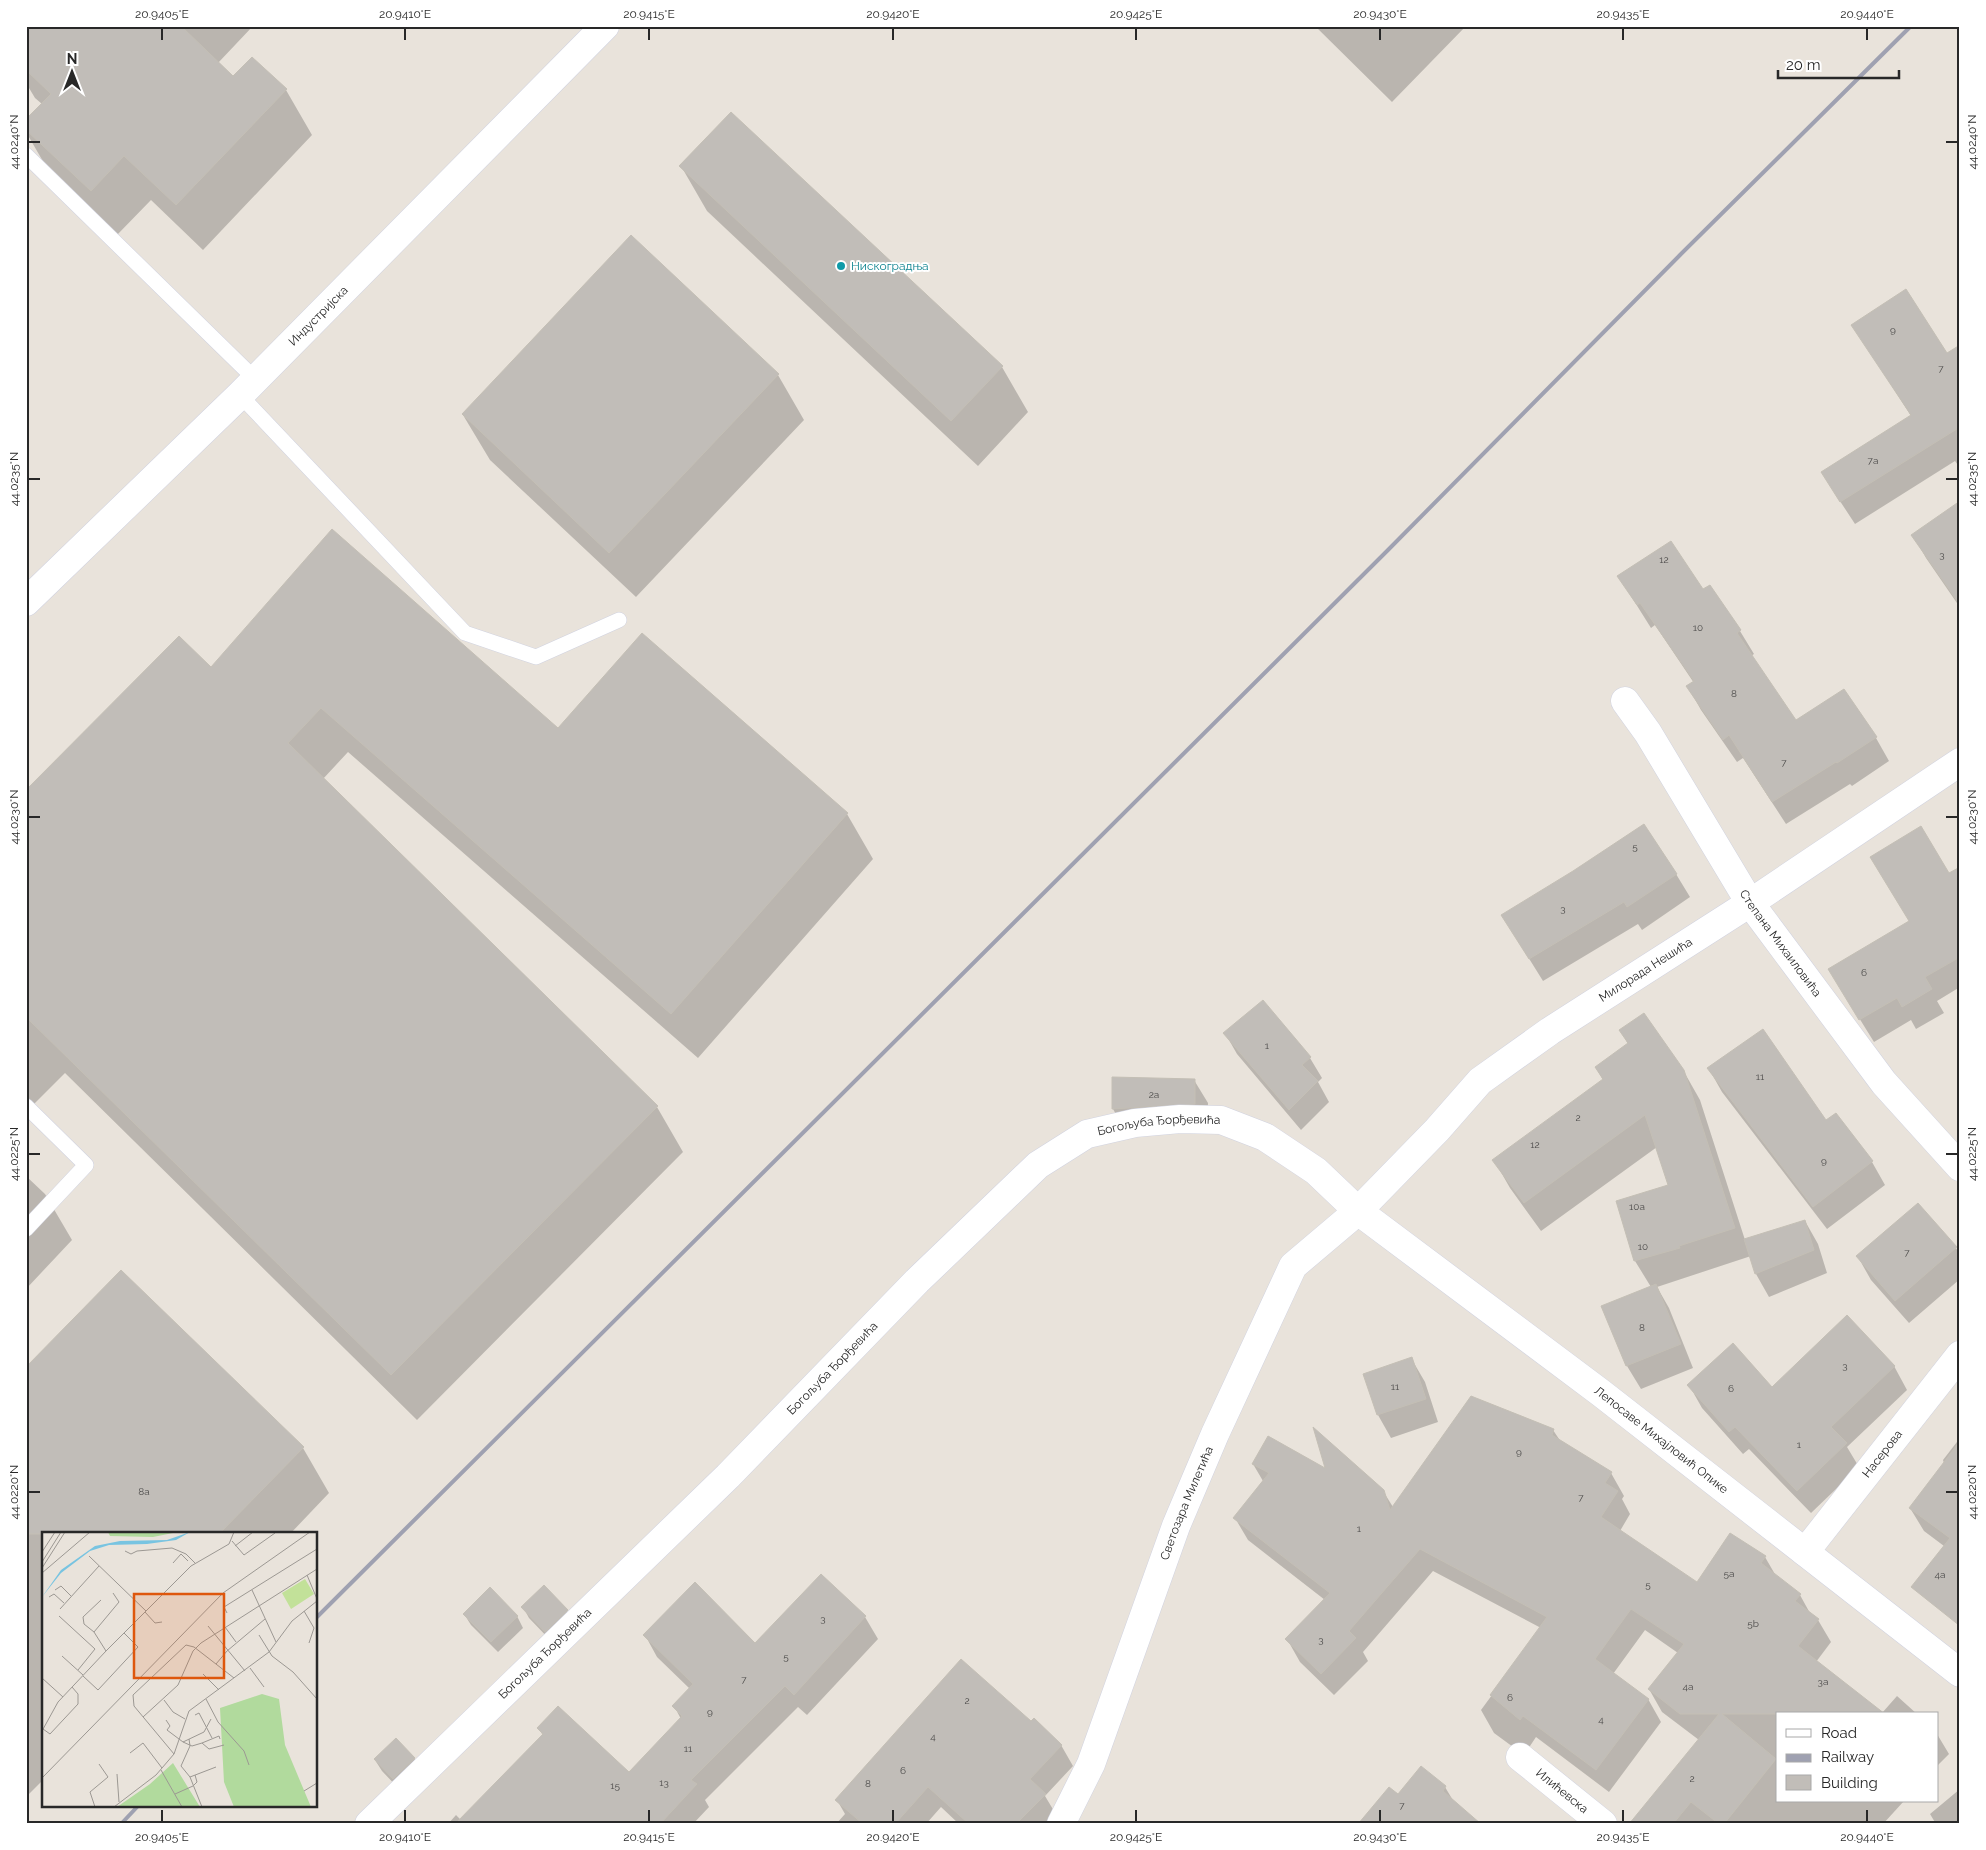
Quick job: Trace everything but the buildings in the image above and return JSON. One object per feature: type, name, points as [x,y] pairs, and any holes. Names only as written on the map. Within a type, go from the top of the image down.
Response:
[{"type":"street","name":"Индустријска","points":[[26,602],[248,387],[605,26]]},
{"type":"street","name":"Степана Михаиловића","points":[[1625,701],[1648,733],[1750,902],[1884,1083],[1960,1168]]},
{"type":"street","name":"Милорада Нешића","points":[[1358,1211],[1437,1130],[1480,1081],[1550,1031],[1750,902],[1960,762]]},
{"type":"street","name":"Богољуба Ђорђевића","points":[[369,1824],[728,1476],[918,1281],[1038,1165],[1087,1134],[1135,1123],[1180,1119],[1222,1120],[1265,1137],[1316,1171],[1358,1211]]},
{"type":"street","name":"Лепосаве Михајловић Опике","points":[[1358,1211],[1601,1393],[1960,1673]]},
{"type":"street","name":"Светозара Милетића","points":[[1061,1824],[1091,1764],[1176,1526],[1215,1434],[1293,1266],[1358,1211]]},
{"type":"street","name":"Насерова","points":[[1805,1552],[1960,1355]]},
{"type":"street","name":"Илићевска","points":[[1520,1757],[1603,1824]]},
{"type":"lane","points":[[26,155],[248,387],[465,633],[536,657],[619,620]]},
{"type":"lane","points":[[26,1106],[86,1164],[26,1229]]},
{"type":"railway","points":[[318,1616],[1911,26]]},
{"type":"railway","points":[[121,1824],[136,1808]]},
{"type":"place","name":"Нискоградња","points":[[841,266]]}]
